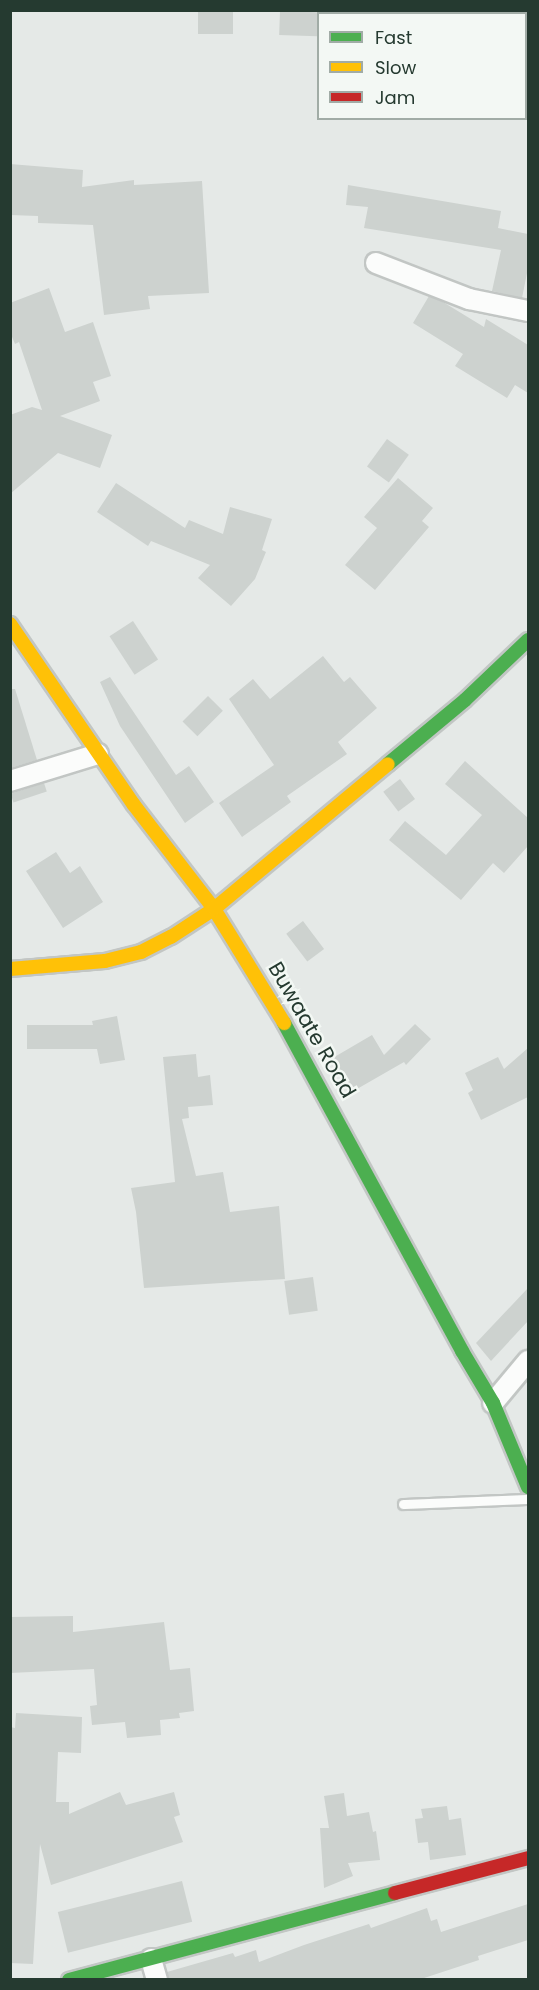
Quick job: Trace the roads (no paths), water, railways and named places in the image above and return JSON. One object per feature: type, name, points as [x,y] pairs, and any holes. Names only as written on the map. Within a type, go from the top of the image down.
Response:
[{"type":"street","points":[[376,263],[469,299],[528,311]]},
{"type":"street","name":"Buwaate Road","points":[[10,624],[98,754],[214,909],[260,980],[337,1116],[462,1351],[494,1403],[528,1487]]},
{"type":"street","points":[[10,969],[105,961],[141,952],[171,937],[214,909],[465,700],[528,640]]},
{"type":"street","points":[[10,781],[98,754]]},
{"type":"street","points":[[494,1403],[528,1361]]},
{"type":"street","points":[[69,1980],[528,1858]]},
{"type":"street","points":[[151,1959],[157,1980]]},
{"type":"lane","points":[[403,1504],[528,1499]]}]
